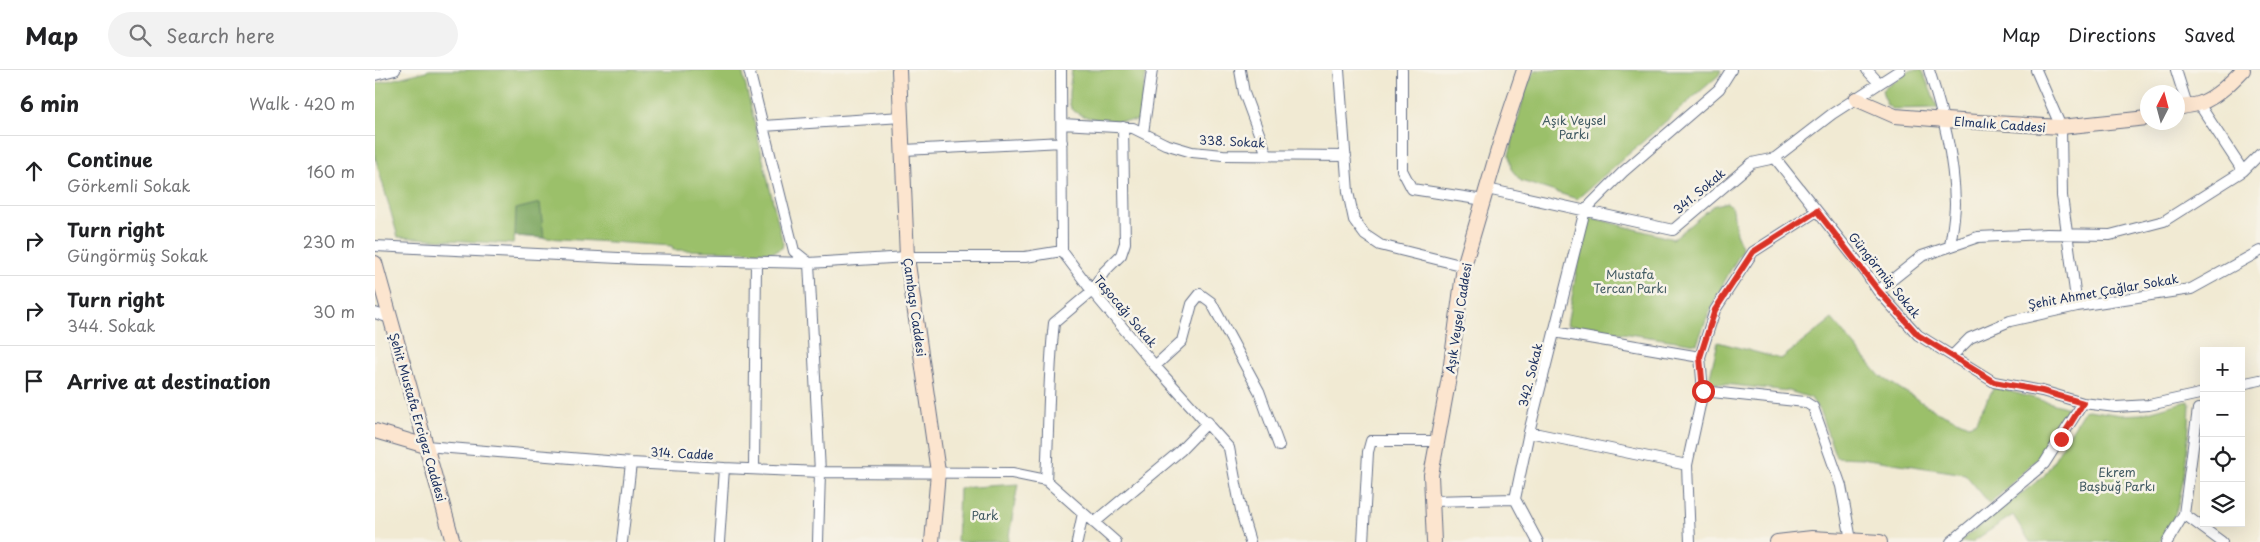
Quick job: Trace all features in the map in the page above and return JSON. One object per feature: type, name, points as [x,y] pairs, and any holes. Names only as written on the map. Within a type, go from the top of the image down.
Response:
[{"type":"street","points":[[375,75],[395,70]]},
{"type":"street","points":[[749,70],[794,251],[809,263],[821,472],[818,542]]},
{"type":"street","name":"Çambaşı Caddesi","points":[[899,70],[907,257],[938,472],[932,542]]},
{"type":"street","points":[[375,246],[809,263],[907,257],[1025,257],[1062,251],[1061,70]]},
{"type":"street","points":[[1143,133],[1152,70]]},
{"type":"street","points":[[1240,70],[1244,93],[1267,156]]},
{"type":"street","points":[[1339,70],[1348,192],[1354,220],[1365,235],[1380,244],[1464,266]]},
{"type":"street","name":"341. Sokak","points":[[1402,70],[1402,170],[1412,189],[1485,194],[1585,210],[1673,230],[1752,164],[1775,158],[1856,99],[1900,70]]},
{"type":"street","points":[[1519,70],[1524,70]]},
{"type":"street","name":"Aşık Veysel Caddesi","points":[[1434,542],[1431,475],[1450,372],[1464,266],[1524,70]]},
{"type":"street","points":[[1585,210],[1623,172],[1719,89],[1731,70]]},
{"type":"street","points":[[1867,70],[1879,83]]},
{"type":"street","points":[[1929,70],[1945,120],[1951,157],[1955,205],[1950,246]]},
{"type":"street","points":[[2036,70],[2061,127],[2062,196],[2069,234],[2077,306]]},
{"type":"street","points":[[2176,70],[2188,106],[2243,171]]},
{"type":"street","points":[[2188,106],[2220,93],[2243,70]]},
{"type":"street","name":"Elmalık Caddesi","points":[[1856,99],[1895,116],[1945,120],[2061,127],[2140,119]]},
{"type":"street","points":[[763,126],[902,117]]},
{"type":"street","name":"338. Sokak","points":[[1062,124],[1133,128],[1165,144],[1192,152],[1267,156],[1345,156]]},
{"type":"street","points":[[1116,542],[1046,480],[1054,323],[1091,290],[1104,272],[1121,255],[1125,243],[1123,127]]},
{"type":"street","points":[[903,150],[1062,142]]},
{"type":"street","points":[[1878,290],[1922,256],[1978,237],[2069,234],[2110,235],[2163,221],[2243,171],[2260,154]]},
{"type":"street","name":"Güngörmüş Sokak","points":[[1775,158],[1878,290],[1918,335],[1994,382],[2042,391],[2083,403],[2116,407],[2149,405],[2200,394]]},
{"type":"street","name":"342. Sokak","points":[[1515,499],[1529,432],[1585,210]]},
{"type":"street","points":[[1690,542],[1687,464],[1703,391],[1700,357],[1715,310],[1753,252],[1817,211]]},
{"type":"street","name":"Taşocağı Sokak","points":[[1062,251],[1091,290],[1155,366],[1208,422],[1229,448],[1242,515],[1250,542]]},
{"type":"street","name":"Şehit Ahmet Çağlar Sokak","points":[[1952,356],[1970,338],[2010,320],[2077,306],[2191,289],[2260,251]]},
{"type":"street","points":[[754,468],[756,262]]},
{"type":"street","name":"Şehit Mustafa Ercigez Caddesi","points":[[375,263],[453,542]]},
{"type":"street","points":[[1155,366],[1182,341],[1191,304],[1200,294],[1211,302],[1259,391],[1279,446]]},
{"type":"street","points":[[375,314],[390,318]]},
{"type":"street","points":[[1554,332],[1700,357]]},
{"type":"street","points":[[2245,383],[2260,380]]},
{"type":"street","points":[[1703,391],[1805,402],[1813,407],[1841,486],[1851,540]]},
{"type":"street","points":[[1951,542],[2044,464],[2083,403]]},
{"type":"street","points":[[2167,542],[2183,514],[2198,409]]},
{"type":"street","points":[[1094,523],[1179,451],[1208,422]]},
{"type":"street","points":[[375,431],[426,446]]},
{"type":"street","points":[[1529,432],[1687,464]]},
{"type":"street","points":[[1363,542],[1367,452],[1371,441],[1437,441]]},
{"type":"street","name":"314. Cadde","points":[[426,446],[631,463],[821,472],[1012,473],[1046,480]]},
{"type":"street","points":[[622,542],[631,463]]},
{"type":"street","points":[[719,542],[724,468]]},
{"type":"street","points":[[1432,501],[1515,499],[1538,542]]},
{"type":"street","points":[[1077,542],[1083,513]]},
{"type":"street","points":[[2183,514],[2222,542]]},
{"type":"street","points":[[1777,542],[1851,540],[1880,542]]},
{"type":"green space","points":[[430,70],[742,70],[783,244],[782,248],[774,252],[673,250],[672,246],[515,236],[513,244],[398,237],[375,157],[375,84]]},
{"type":"green space","points":[[1072,70],[1147,70],[1138,121],[1090,118],[1074,111],[1070,105],[1069,96]]},
{"type":"green space","name":"Aşık Veysel Parkı","points":[[1535,70],[1721,70],[1719,75],[1577,199],[1521,181],[1511,169],[1509,155],[1526,88]]},
{"type":"green space","points":[[1910,70],[1922,70],[1938,108],[1892,109],[1886,104],[1882,90]]},
{"type":"green space","name":"Mustafa Tercan Parkı","points":[[1727,202],[1733,209],[1736,233],[1743,249],[1717,295],[1697,344],[1567,325],[1586,216],[1673,239],[1713,206]]},
{"type":"green space","points":[[540,203],[544,238],[515,236],[516,209]]},
{"type":"green space","points":[[1832,319],[1880,376],[1934,410],[1968,425],[1975,423],[1994,387],[2073,409],[2050,446],[1990,504],[1965,474],[1861,458],[1836,457],[1820,412],[1811,398],[1789,391],[1714,383],[1709,380],[1718,342],[1781,359]]},
{"type":"green space","name":"Ekrem Başbuğ Parkı","points":[[2188,401],[2190,404],[2189,431],[2181,493],[2172,522],[2159,542],[2030,542],[2013,515],[1972,542],[1959,542],[2044,476],[2084,411],[2121,415],[2141,414]]},
{"type":"green space","name":"Park","points":[[1018,484],[1008,542],[957,542],[959,488]]},
{"type":"route","points":[[1703,391],[1700,357],[1715,310],[1753,252],[1817,211],[1878,290],[1918,335],[1994,382],[2042,391],[2083,403],[2061,439]]}]
